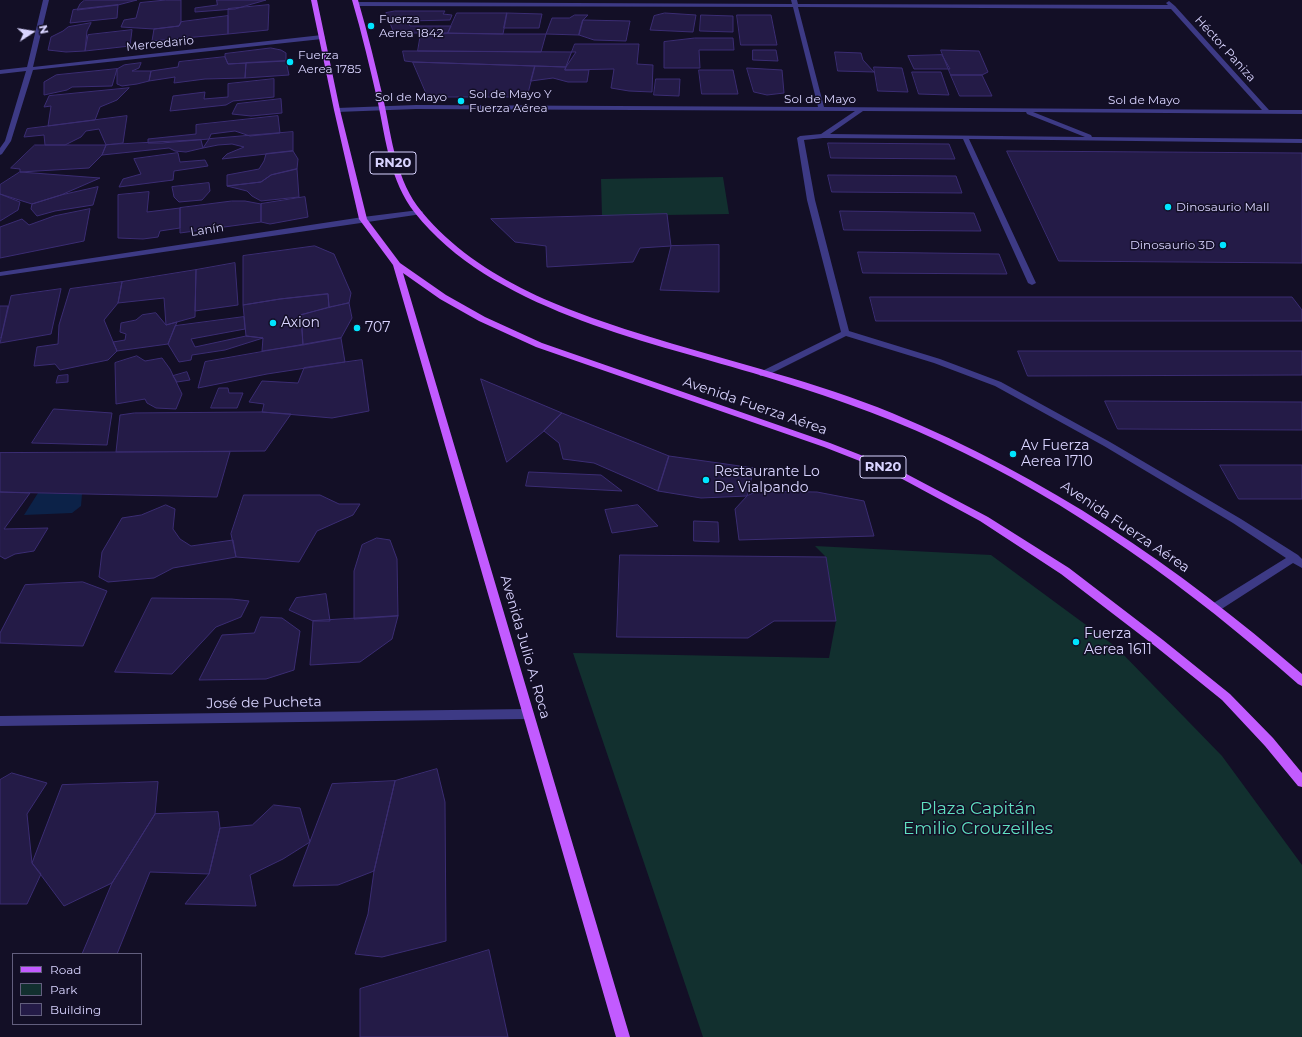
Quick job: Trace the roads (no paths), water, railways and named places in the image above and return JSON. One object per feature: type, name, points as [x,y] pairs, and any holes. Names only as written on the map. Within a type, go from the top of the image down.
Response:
[{"type":"main road","name":"Avenida Fuerza Aérea","points":[[314,0],[337,110],[363,219],[397,265],[443,297],[482,319],[539,345],[612,372],[827,445],[896,472],[984,519],[1065,571],[1160,643],[1226,697],[1269,742],[1302,782]]},
{"type":"main road","name":"Avenida Fuerza Aérea","points":[[355,2],[382,107],[393,164],[404,191],[419,212],[440,235],[495,277],[555,307],[602,326],[764,374],[885,414],[999,466],[1046,491],[1129,544],[1216,607],[1302,681]]},
{"type":"main road","name":"Avenida Julio A. Roca","points":[[397,265],[623,1037]]},
{"type":"street","points":[[0,153],[8,141],[30,69],[46,0]]},
{"type":"street","name":"Héctor Paniza","points":[[1167,0],[1267,112]]},
{"type":"street","points":[[355,2],[794,3],[1173,7]]},
{"type":"street","points":[[794,3],[821,110]]},
{"type":"street","name":"Mercedario","points":[[0,72],[322,37]]},
{"type":"street","name":"Sol de Mayo","points":[[337,110],[382,107],[1302,112]]},
{"type":"street","points":[[823,136],[861,110]]},
{"type":"street","points":[[1022,111],[1097,139]]},
{"type":"street","points":[[845,333],[811,200],[800,138],[823,136],[1302,141]]},
{"type":"street","points":[[965,138],[1032,283]]},
{"type":"street","name":"Lanín","points":[[0,274],[363,219],[419,212]]},
{"type":"street","points":[[764,374],[845,333],[937,361],[998,384],[1107,444],[1237,521],[1298,561],[1216,607]]},
{"type":"street","name":"José de Pucheta","points":[[0,721],[528,714]]},
{"type":"water","points":[[38,493],[82,494],[81,506],[72,513],[24,515]]},
{"type":"place","name":"Fuerza Aerea 1842","points":[[371,26]]},
{"type":"place","name":"Fuerza Aerea 1785","points":[[290,62]]},
{"type":"place","name":"Sol de Mayo Y Fuerza Aérea","points":[[461,101]]},
{"type":"place","name":"Dinosaurio Mall","points":[[1168,207]]},
{"type":"place","name":"Dinosaurio 3D","points":[[1223,245]]},
{"type":"place","name":"Axion","points":[[273,323]]},
{"type":"place","name":"707","points":[[357,328]]},
{"type":"place","name":"Av Fuerza Aerea 1710","points":[[1013,454]]},
{"type":"place","name":"Restaurante Lo De Vialpando","points":[[706,480]]},
{"type":"place","name":"Fuerza Aerea 1611","points":[[1076,642]]},
{"type":"park label","name":"Plaza Capitán Emilio Crouzeilles","points":[[978,819]]}]
